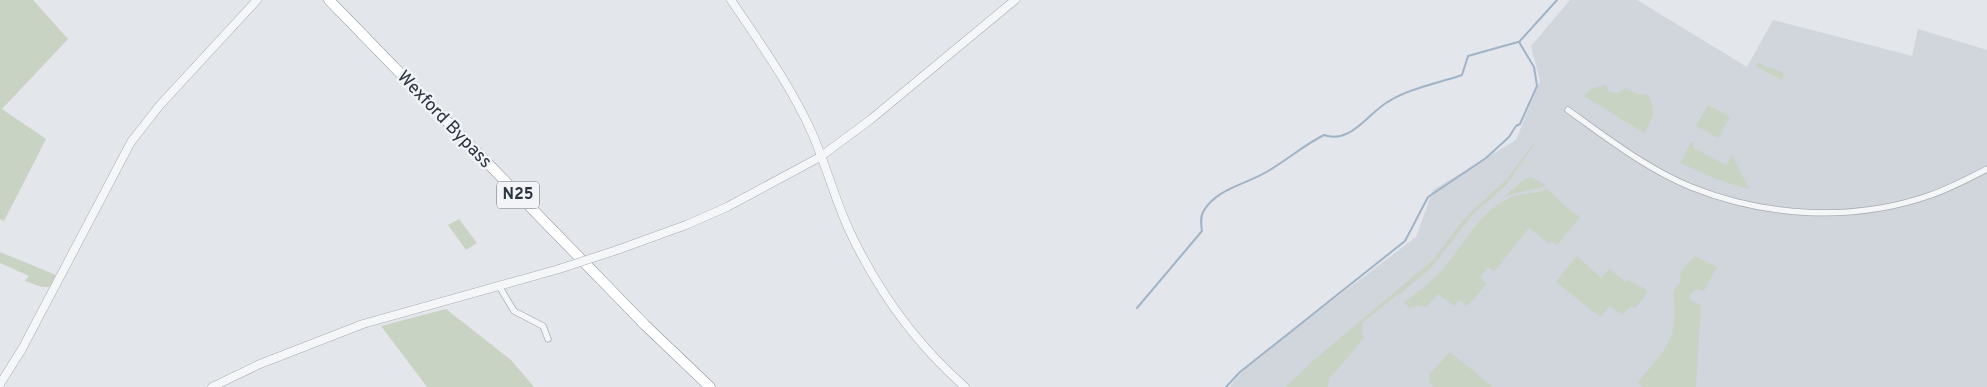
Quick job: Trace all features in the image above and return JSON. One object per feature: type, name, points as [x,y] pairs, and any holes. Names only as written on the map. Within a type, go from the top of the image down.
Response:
[{"type":"highway","name":"Wexford Bypass","points":[[328,0],[645,325],[710,387]]},
{"type":"street","points":[[0,384],[22,349],[131,142],[160,105],[256,0]]},
{"type":"street","points":[[731,0],[788,87],[812,134],[850,233],[880,286],[908,328],[964,387]]},
{"type":"street","points":[[212,387],[260,364],[363,324],[559,269],[686,225],[727,208],[820,157],[870,120],[1015,0]]},
{"type":"street","points":[[1568,110],[1626,151],[1690,186],[1733,202],[1764,208],[1823,214],[1866,211],[1930,196],[1987,169]]},
{"type":"street","points":[[499,286],[514,312],[543,326],[548,338]]},
{"type":"shaded area","points":[[1570,0],[1637,0],[1747,67],[1773,20],[1912,56],[1918,29],[1987,50],[1987,387],[1229,387],[1249,364],[1416,237],[1433,190],[1516,140],[1540,81],[1531,46]]},
{"type":"green space","points":[[0,0],[33,0],[68,39],[2,109],[46,139],[4,221],[0,219]]},
{"type":"green space","points":[[1758,63],[1784,73],[1782,80],[1756,66]]},
{"type":"green space","points":[[1606,85],[1609,92],[1618,93],[1626,88],[1636,94],[1648,95],[1653,114],[1644,133],[1584,96],[1590,89]]},
{"type":"green space","points":[[1708,105],[1730,117],[1718,138],[1696,126]]},
{"type":"green space","points":[[1692,141],[1694,142],[1692,147],[1726,165],[1732,155],[1749,189],[1718,180],[1680,163]]},
{"type":"green space","points":[[1533,144],[1506,185],[1473,214],[1430,269],[1363,322],[1362,332],[1364,338],[1329,379],[1328,387],[1286,387],[1314,360],[1433,260],[1460,224],[1507,179]]},
{"type":"green space","points":[[1531,177],[1546,185],[1504,197],[1525,179]]},
{"type":"green space","points":[[1547,189],[1580,217],[1557,245],[1552,241],[1549,244],[1529,228],[1494,272],[1488,267],[1480,277],[1487,284],[1467,306],[1459,300],[1454,306],[1438,294],[1426,307],[1418,305],[1410,308],[1404,303],[1439,273],[1477,224],[1496,206],[1512,197]]},
{"type":"green space","points":[[459,219],[477,243],[466,250],[448,225]]},
{"type":"green space","points":[[0,252],[56,275],[50,287],[42,287],[25,281],[29,276],[0,263]]},
{"type":"green space","points":[[1577,256],[1601,278],[1609,269],[1626,282],[1628,280],[1648,292],[1635,308],[1630,307],[1622,315],[1610,306],[1600,317],[1556,282]]},
{"type":"green space","points":[[1695,256],[1717,267],[1704,291],[1697,289],[1690,295],[1690,300],[1701,305],[1696,387],[1643,387],[1638,382],[1657,360],[1669,342],[1674,321],[1673,292],[1681,281],[1680,272]]},
{"type":"green space","points":[[446,309],[511,360],[534,387],[427,387],[381,326]]},
{"type":"green space","points":[[1450,352],[1493,387],[1433,387],[1429,381],[1429,375]]},
{"type":"waterway","points":[[1226,387],[1240,372],[1405,241],[1428,197],[1486,158],[1509,137],[1516,126],[1520,124],[1537,86],[1534,67],[1519,42],[1557,0]]},
{"type":"waterway","points":[[1137,308],[1202,231],[1202,214],[1216,197],[1233,187],[1260,176],[1324,135],[1342,136],[1350,132],[1379,108],[1395,98],[1413,90],[1462,75],[1468,56],[1518,42]]}]
